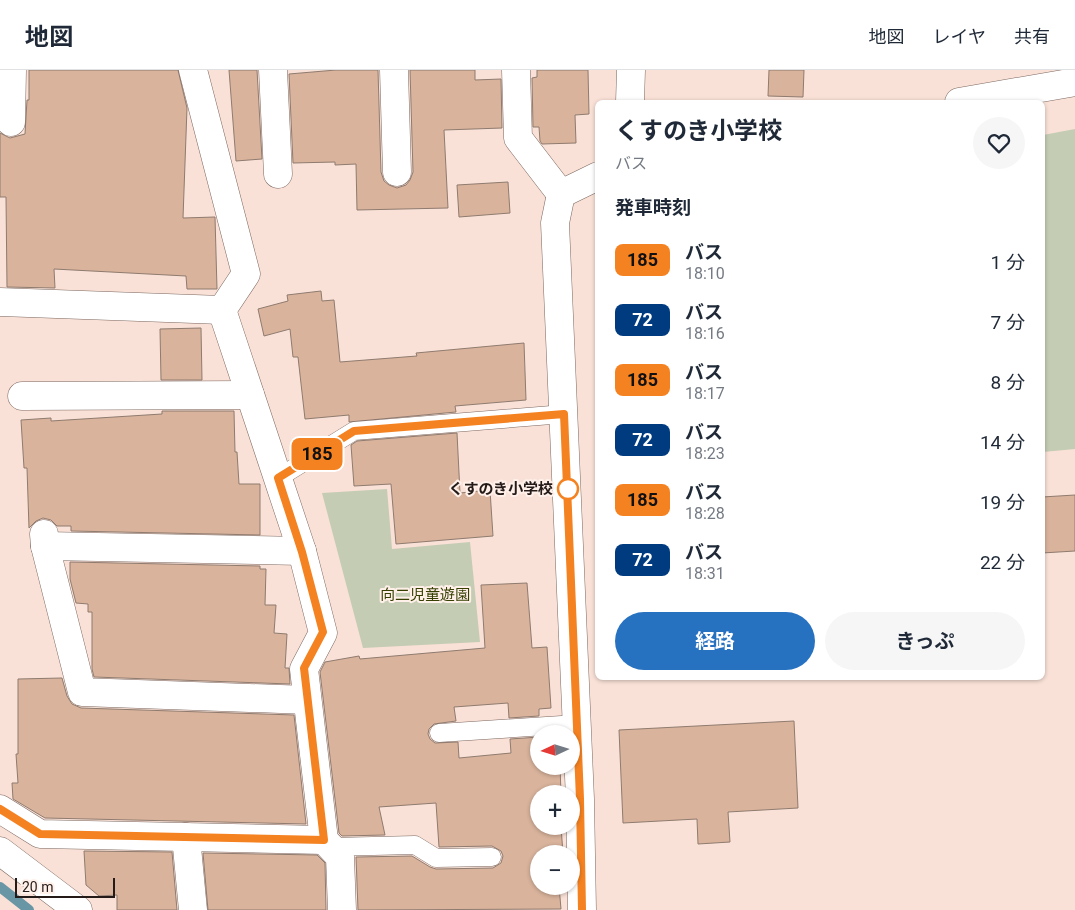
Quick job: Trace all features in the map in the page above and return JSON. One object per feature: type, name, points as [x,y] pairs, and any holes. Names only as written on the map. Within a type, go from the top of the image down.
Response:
[{"type":"street","points":[[11,122],[12,70]]},
{"type":"street","points":[[193,70],[246,274],[222,310]]},
{"type":"street","points":[[273,70],[278,174]]},
{"type":"street","points":[[394,70],[397,172]]},
{"type":"street","points":[[516,70],[518,138],[561,194],[555,223],[580,799],[582,910]]},
{"type":"street","points":[[630,100],[631,70]]},
{"type":"street","points":[[971,100],[1075,82]]},
{"type":"street","points":[[561,194],[595,177]]},
{"type":"street","points":[[0,302],[222,310]]},
{"type":"street","points":[[222,310],[302,552],[323,632],[304,668],[306,700],[328,843],[340,857],[342,910]]},
{"type":"street","points":[[22,396],[250,395]]},
{"type":"street","points":[[302,552],[45,540],[82,692],[306,700]]},
{"type":"street","points":[[0,809],[40,834],[186,837],[328,843]]},
{"type":"street","points":[[186,837],[193,910]]},
{"type":"street","points":[[0,851],[78,910]]},
{"type":"lane","points":[[278,478],[354,431],[564,414]]},
{"type":"lane","points":[[439,734],[577,724]]},
{"type":"lane","points":[[328,843],[415,845],[436,858],[492,857]]},
{"type":"green space","points":[[1075,129],[1075,449],[1045,452],[1045,135]]},
{"type":"green space","name":"向二児童遊園","points":[[387,489],[392,549],[470,542],[480,642],[363,648],[322,493]]},
{"type":"building","points":[[29,70],[178,70],[187,108],[183,218],[215,217],[217,289],[187,289],[186,276],[54,269],[55,288],[7,287],[6,197],[0,197],[0,133],[10,138],[25,134],[27,100],[29,100]]},
{"type":"building","points":[[229,70],[257,70],[262,159],[236,161]]},
{"type":"building","points":[[336,70],[378,70],[381,172],[384,181],[397,188],[406,185],[413,172],[410,70],[475,70],[475,80],[501,79],[502,128],[444,130],[448,208],[357,210],[356,164],[335,165],[335,162],[293,163],[289,74]]},
{"type":"building","points":[[537,70],[588,70],[589,114],[575,115],[576,143],[542,144],[540,141],[539,127],[533,127],[532,78],[537,77]]},
{"type":"building","points":[[769,70],[804,70],[803,97],[768,96]]},
{"type":"building","points":[[508,182],[510,213],[459,217],[457,185]]},
{"type":"building","points":[[321,291],[322,301],[334,300],[340,362],[417,356],[416,353],[524,343],[526,400],[455,406],[456,412],[349,422],[349,415],[305,419],[298,357],[293,357],[290,329],[264,336],[258,309],[288,301],[287,295]]},
{"type":"building","points":[[201,328],[202,380],[161,380],[160,329]]},
{"type":"building","points":[[162,411],[234,411],[235,452],[237,452],[239,484],[260,484],[260,535],[71,531],[71,526],[57,526],[51,520],[43,518],[36,521],[29,528],[27,468],[24,468],[21,420],[51,418],[51,421],[162,414]]},
{"type":"building","points":[[457,433],[460,493],[490,490],[493,536],[396,544],[391,484],[354,486],[351,445],[357,441]]},
{"type":"building","points":[[1075,495],[1075,551],[1045,553],[1045,497]]},
{"type":"building","points":[[70,562],[260,566],[260,569],[266,569],[265,605],[276,605],[274,633],[287,634],[285,668],[289,668],[290,684],[94,677],[92,669],[92,612],[88,612],[88,604],[76,603],[70,579]]},
{"type":"building","points":[[527,583],[532,648],[547,647],[551,708],[539,709],[539,716],[509,718],[508,703],[454,707],[456,721],[434,724],[429,729],[428,734],[435,743],[458,742],[459,758],[511,753],[510,739],[530,738],[530,775],[560,775],[561,785],[530,785],[530,835],[562,835],[562,845],[530,845],[530,895],[560,895],[561,909],[358,910],[356,857],[412,856],[436,869],[493,868],[501,863],[503,856],[501,851],[492,846],[439,847],[436,803],[379,807],[385,835],[342,836],[339,833],[320,672],[325,662],[359,656],[360,659],[485,648],[481,585]]},
{"type":"building","points":[[62,678],[67,696],[72,704],[81,708],[294,715],[306,824],[45,818],[13,799],[12,783],[18,783],[16,754],[18,754],[18,679]]},
{"type":"building","points":[[794,721],[798,808],[728,812],[730,842],[698,844],[697,819],[623,823],[619,730]]},
{"type":"building","points":[[84,851],[172,852],[177,910],[117,910],[117,895],[99,896],[86,885]]},
{"type":"building","points":[[203,853],[317,855],[325,863],[326,910],[208,910]]},
{"type":"waterway","points":[[0,887],[29,910]]},
{"type":"bus line","name":"185","points":[[0,809],[40,834],[324,840],[306,700],[304,668],[323,632],[302,552],[278,478],[354,431],[564,414],[580,799],[582,910]]},
{"type":"place","name":"くすのき小学校","points":[[568,489]]}]
